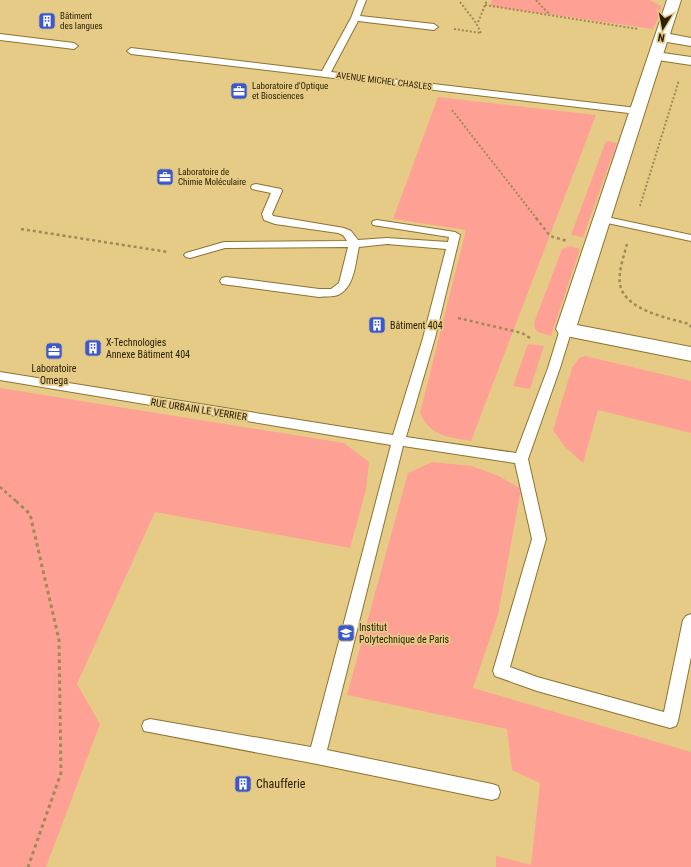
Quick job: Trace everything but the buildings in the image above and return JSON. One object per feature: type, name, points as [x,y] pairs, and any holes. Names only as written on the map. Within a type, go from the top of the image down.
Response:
[{"type":"street","points":[[674,0],[566,329],[691,354]]},
{"type":"street","points":[[662,37],[691,42]]},
{"type":"street","points":[[656,56],[688,61]]},
{"type":"lane","points":[[325,74],[355,18],[362,0]]},
{"type":"lane","points":[[355,18],[434,27]]},
{"type":"lane","points":[[0,37],[74,46]]},
{"type":"lane","name":"AVENUE MICHEL CHASLES","points":[[131,51],[638,111]]},
{"type":"lane","points":[[226,281],[320,293],[334,292],[344,285],[354,244],[352,237],[347,232],[340,230],[275,221],[268,218],[267,214],[277,190],[256,187]]},
{"type":"lane","points":[[602,218],[691,238]]},
{"type":"lane","points":[[377,223],[453,240]]},
{"type":"lane","points":[[190,255],[224,245],[354,244],[387,241],[453,240]]},
{"type":"lane","points":[[317,756],[398,441],[429,338],[453,240]]},
{"type":"lane","points":[[566,329],[554,368],[521,459],[539,539],[501,671],[537,684],[670,721],[691,620]]},
{"type":"lane","name":"RUE URBAIN LE VERRIER","points":[[0,376],[398,441],[521,459]]},
{"type":"lane","points":[[150,726],[317,756],[492,792]]},
{"type":"path","points":[[477,25],[487,0]]},
{"type":"path","points":[[536,0],[550,15]]},
{"type":"path","points":[[454,30],[481,32],[460,2]]},
{"type":"path","points":[[485,5],[641,30]]},
{"type":"path","points":[[688,61],[624,253],[620,285],[628,301],[651,313],[688,324],[691,327]]},
{"type":"path","points":[[433,86],[550,236],[557,239]]},
{"type":"path","points":[[21,229],[190,255]]},
{"type":"path","points":[[434,313],[522,333],[530,338]]},
{"type":"path","points":[[0,487],[30,514],[59,640],[61,773],[28,867]]},
{"type":"shaded area","points":[[492,0],[650,0],[661,6],[660,14],[653,29],[490,6]]},
{"type":"shaded area","points":[[438,97],[596,115],[471,441],[447,436],[434,431],[424,421],[420,413],[466,230],[393,219]]},
{"type":"shaded area","points":[[606,141],[617,143],[583,237],[571,235]]},
{"type":"shaded area","points":[[570,246],[580,249],[551,336],[538,332],[535,329],[534,323],[562,249]]},
{"type":"shaded area","points":[[528,344],[544,346],[530,389],[513,386]]},
{"type":"shaded area","points":[[585,356],[691,381],[691,433],[598,410],[583,463],[565,447],[553,430],[572,368],[579,358]]},
{"type":"shaded area","points":[[0,388],[344,443],[369,462],[366,490],[350,548],[155,512],[77,684],[100,724],[46,867],[0,867]]},
{"type":"shaded area","points":[[432,462],[472,466],[499,476],[521,489],[498,615],[473,688],[691,752],[691,867],[496,867],[496,856],[531,865],[540,783],[512,770],[507,729],[347,695],[408,473]]},
{"type":"place","name":"Bâtiment des langues","points":[[47,21]]},
{"type":"place","name":"Laboratoire d'Optique et Biosciences","points":[[239,91]]},
{"type":"place","name":"Laboratoire de Chimie Moléculaire","points":[[165,177]]},
{"type":"place","name":"Bâtiment 404","points":[[377,325]]},
{"type":"place","name":"X-Technologies Annexe Bâtiment 404","points":[[93,348]]},
{"type":"place","name":"Laboratoire Omega","points":[[54,351]]},
{"type":"place","name":"Institut Polytechnique de Paris","points":[[346,633]]},
{"type":"place","name":"Chaufferie","points":[[243,784]]}]
